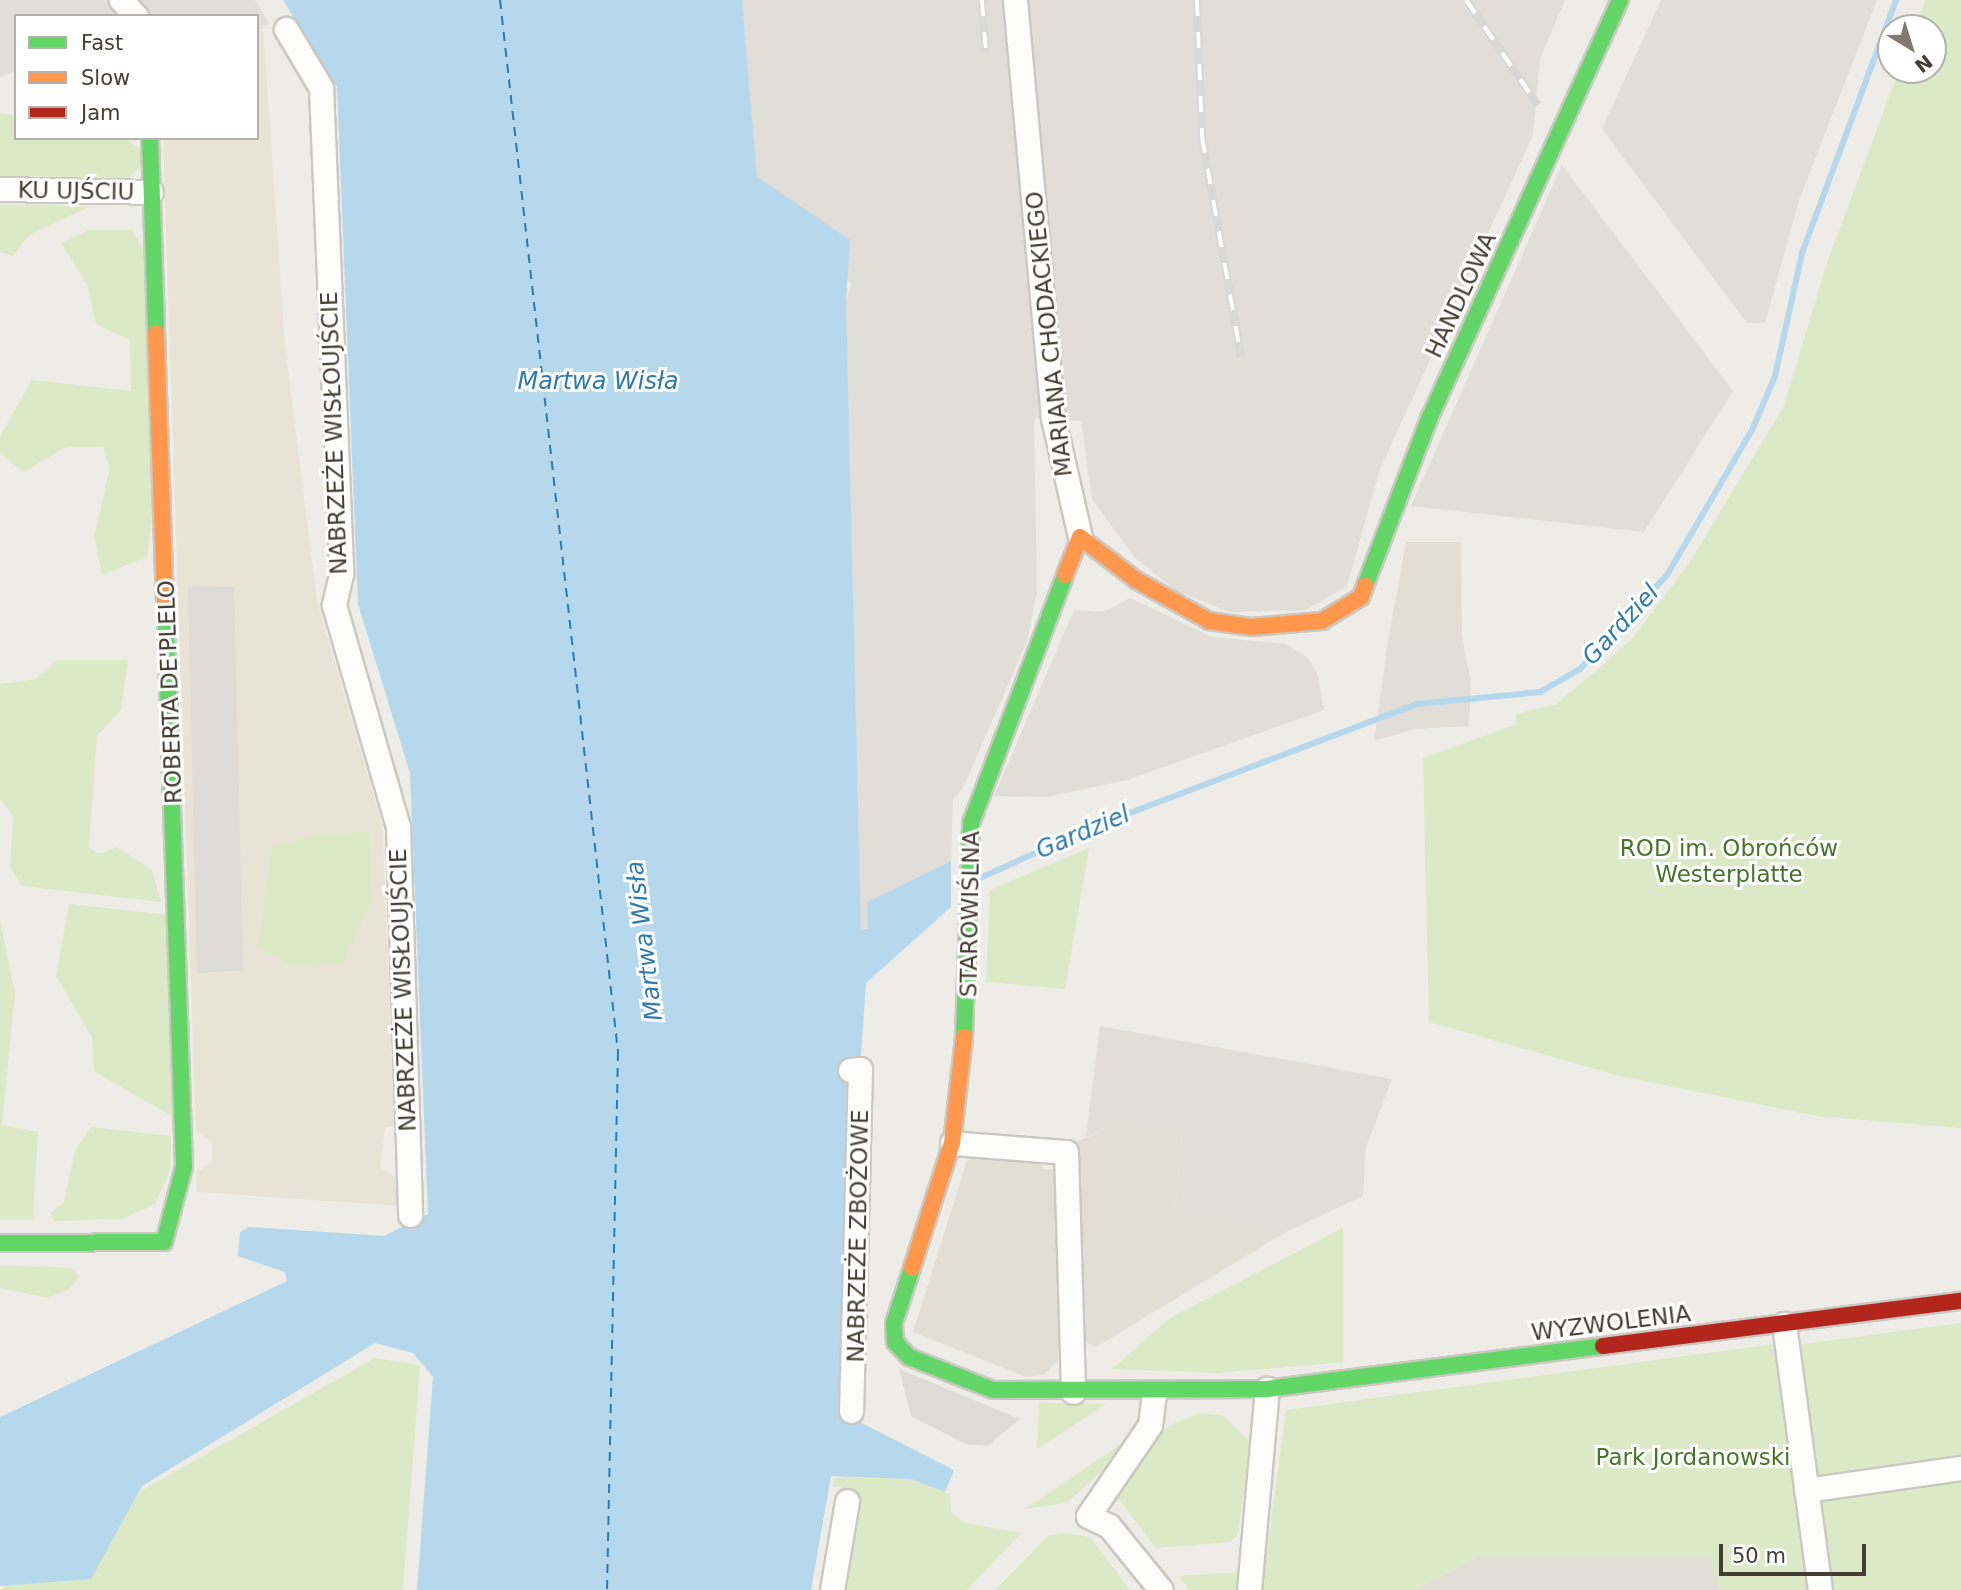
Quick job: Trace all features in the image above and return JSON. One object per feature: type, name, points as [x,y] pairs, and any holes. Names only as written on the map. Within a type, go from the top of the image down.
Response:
[{"type":"street","points":[[121,0],[134,14]]},
{"type":"street","name":"MARIANA CHODACKIEGO","points":[[1014,0],[1053,418],[1080,537]]},
{"type":"street","name":"HANDLOWA","points":[[1080,537],[1136,580],[1209,621],[1251,627],[1322,621],[1348,609],[1368,582],[1429,419],[1620,0]]},
{"type":"street","name":"NABRZEŻE WISŁOUJŚCIE","points":[[286,29],[321,88],[341,574],[334,605],[398,827],[410,1215]]},
{"type":"street","name":"ROBERTA DE'PLELO","points":[[0,1243],[164,1242],[178,1209],[185,1153],[150,140]]},
{"type":"street","name":"KU UJŚCIU","points":[[0,189],[151,192]]},
{"type":"street","name":"STAROWIŚLNA","points":[[1080,537],[980,795],[968,854],[970,984],[952,1143],[894,1323],[895,1342],[909,1357],[993,1390],[1154,1394]]},
{"type":"street","name":"NABRZEŻE ZBOŻOWE","points":[[850,1070],[860,1069],[850,1411]]},
{"type":"street","points":[[952,1143],[1066,1152],[1073,1392]]},
{"type":"street","name":"WYZWOLENIA","points":[[1154,1394],[1267,1389],[1961,1301]]},
{"type":"street","points":[[1784,1324],[1820,1590]]},
{"type":"street","points":[[1249,1590],[1267,1389]]},
{"type":"street","points":[[1154,1394],[1150,1425],[1088,1516],[1109,1526],[1161,1590]]},
{"type":"street","points":[[1806,1490],[1961,1468]]},
{"type":"street","points":[[832,1590],[848,1501]]},
{"type":"shaded area","points":[[0,0],[255,0],[270,24],[259,26],[259,14],[14,14],[14,72],[0,77]]},
{"type":"shaded area","points":[[742,0],[1565,0],[1540,59],[1533,135],[1380,469],[1347,586],[1306,610],[1230,612],[1177,591],[1135,558],[1092,499],[1081,421],[1034,419],[1037,592],[1027,641],[963,788],[953,799],[951,861],[885,893],[874,903],[868,930],[861,930],[860,902],[846,301],[851,284],[757,177]]},
{"type":"shaded area","points":[[1661,0],[1877,0],[1799,200],[1765,323],[1747,323],[1602,129]]},
{"type":"shaded area","points":[[263,25],[285,346],[317,601],[382,824],[395,1126],[385,1127],[380,1167],[398,1179],[401,1206],[197,1192],[197,1171],[212,1163],[212,1143],[196,1130],[163,140],[259,140],[259,26]]},
{"type":"shaded area","points":[[1562,165],[1733,391],[1644,532],[1411,506]]},
{"type":"shaded area","points":[[1406,542],[1461,542],[1462,636],[1388,641]]},
{"type":"shaded area","points":[[188,586],[234,587],[243,970],[197,973]]},
{"type":"shaded area","points":[[1130,598],[1212,637],[1286,644],[1308,658],[1318,676],[1324,710],[1127,780],[1046,797],[994,796],[1074,610],[1103,612]]},
{"type":"shaded area","points":[[1462,636],[1471,683],[1469,726],[1414,729],[1374,741],[1388,641]]},
{"type":"shaded area","points":[[1100,1026],[1392,1079],[1366,1147],[1363,1196],[1284,1233],[1175,1213],[1182,1132],[1113,1126],[1086,1137]]},
{"type":"shaded area","points":[[1113,1126],[1182,1132],[1175,1213],[1284,1233],[1096,1347],[1081,1340],[1074,1143]]},
{"type":"shaded area","points":[[975,1156],[1043,1162],[1043,1169],[1061,1170],[1058,1361],[1043,1375],[1026,1377],[913,1332],[967,1161]]},
{"type":"shaded area","points":[[899,1369],[1020,1419],[987,1446],[966,1444],[911,1416]]},
{"type":"shaded area","points":[[1475,1558],[1711,1558],[1720,1590],[1415,1590]]},
{"type":"green space","name":"ROD im. Obrońców Westerplatte","points":[[1925,0],[1961,0],[1961,1128],[1816,1116],[1620,1076],[1429,1022],[1423,758],[1517,724],[1516,714],[1557,704],[1631,640],[1690,562],[1784,406],[1827,263],[1894,84],[1947,84],[1947,14],[1920,14]]},
{"type":"green space","points":[[0,113],[14,116],[14,140],[127,140],[141,150],[142,164],[129,178],[0,176]]},
{"type":"green space","points":[[0,205],[89,207],[29,235],[13,256],[0,252]]},
{"type":"green space","points":[[89,230],[132,230],[148,257],[152,518],[147,557],[102,575],[94,536],[110,468],[103,447],[66,447],[24,472],[0,453],[0,436],[32,380],[131,391],[130,340],[96,324],[87,284],[61,243]]},
{"type":"green space","points":[[57,660],[128,660],[121,710],[97,736],[89,847],[99,854],[117,847],[152,870],[161,902],[22,886],[10,867],[13,816],[0,799],[0,684],[36,679]]},
{"type":"green space","points":[[369,832],[372,900],[344,962],[295,967],[258,947],[272,847],[318,834]]},
{"type":"green space","points":[[1089,848],[1065,989],[986,982],[990,890]]},
{"type":"green space","points":[[69,904],[168,915],[175,1118],[94,1071],[92,1037],[56,976]]},
{"type":"green space","points":[[0,921],[15,993],[2,1125],[38,1132],[33,1220],[0,1220]]},
{"type":"green space","points":[[91,1127],[171,1136],[170,1171],[155,1204],[122,1219],[54,1221],[51,1212],[64,1203],[75,1150]]},
{"type":"green space","points":[[1343,1228],[1343,1362],[1218,1373],[1112,1369],[1170,1318]]},
{"type":"green space","points":[[0,1265],[71,1268],[79,1276],[70,1289],[47,1298],[0,1288]]},
{"type":"green space","points":[[1961,1323],[1961,1590],[1828,1590],[1796,1345]]},
{"type":"green space","name":"Park Jordanowski","points":[[1781,1343],[1813,1590],[1720,1590],[1711,1558],[1475,1558],[1415,1590],[1262,1590],[1286,1410]]},
{"type":"green space","points":[[375,1358],[420,1365],[403,1590],[0,1590],[14,1580],[84,1575],[139,1492]]},
{"type":"green space","points":[[1039,1403],[1106,1404],[1037,1449]]},
{"type":"green space","points":[[1201,1413],[1224,1416],[1251,1443],[1238,1534],[1231,1542],[1156,1548],[1114,1493],[1136,1454],[1172,1424]]},
{"type":"green space","points":[[1130,1438],[1114,1461],[1066,1503],[1025,1509]]},
{"type":"green space","points":[[834,1478],[911,1479],[950,1494],[951,1512],[965,1523],[1021,1533],[967,1590],[841,1590],[841,1487],[833,1486]]},
{"type":"green space","points":[[1066,1533],[1090,1537],[1130,1590],[995,1590],[1049,1535]]},
{"type":"green space","points":[[1240,1572],[1238,1590],[1189,1590],[1179,1576]]},
{"type":"water","name":"Martwa Wisła","points":[[283,0],[742,0],[757,177],[850,240],[846,302],[861,930],[868,929],[867,902],[951,861],[951,907],[866,983],[861,1056],[852,1056],[850,1070],[840,1412],[954,1470],[945,1492],[911,1479],[831,1476],[811,1590],[417,1590],[433,1377],[413,1353],[375,1343],[142,1486],[91,1579],[0,1586],[0,1417],[287,1281],[285,1272],[238,1256],[240,1232],[249,1227],[384,1236],[428,1214],[410,773],[358,604],[337,87]]},
{"type":"waterway","name":"Gardziel","points":[[980,878],[1093,827],[1416,704],[1540,692],[1580,669],[1667,575],[1752,430],[1775,376],[1802,253],[1896,0]]},
{"type":"ferry route","points":[[500,0],[618,1052],[607,1590]]},
{"type":"railway","points":[[982,0],[986,53]]},
{"type":"railway","points":[[1197,0],[1202,137],[1241,357]]},
{"type":"railway","points":[[1466,0],[1538,105]]},
{"type":"traffic: fast","points":[[1365,586],[1429,419],[1620,0]]},
{"type":"traffic: fast","points":[[150,140],[156,333]]},
{"type":"traffic: fast","points":[[964,1037],[971,823],[1065,575]]},
{"type":"traffic: fast","points":[[0,1243],[164,1242],[184,1167],[165,598]]},
{"type":"traffic: fast","points":[[912,1268],[894,1323],[895,1342],[909,1357],[993,1390],[1267,1389],[1603,1346]]},
{"type":"traffic: slow","points":[[156,333],[165,598]]},
{"type":"traffic: slow","points":[[1065,575],[1080,537],[1136,580],[1209,621],[1251,627],[1322,621],[1361,597],[1365,586]]},
{"type":"traffic: slow","points":[[912,1268],[952,1143],[964,1037]]},
{"type":"traffic: jam","points":[[1603,1346],[1961,1301]]}]
